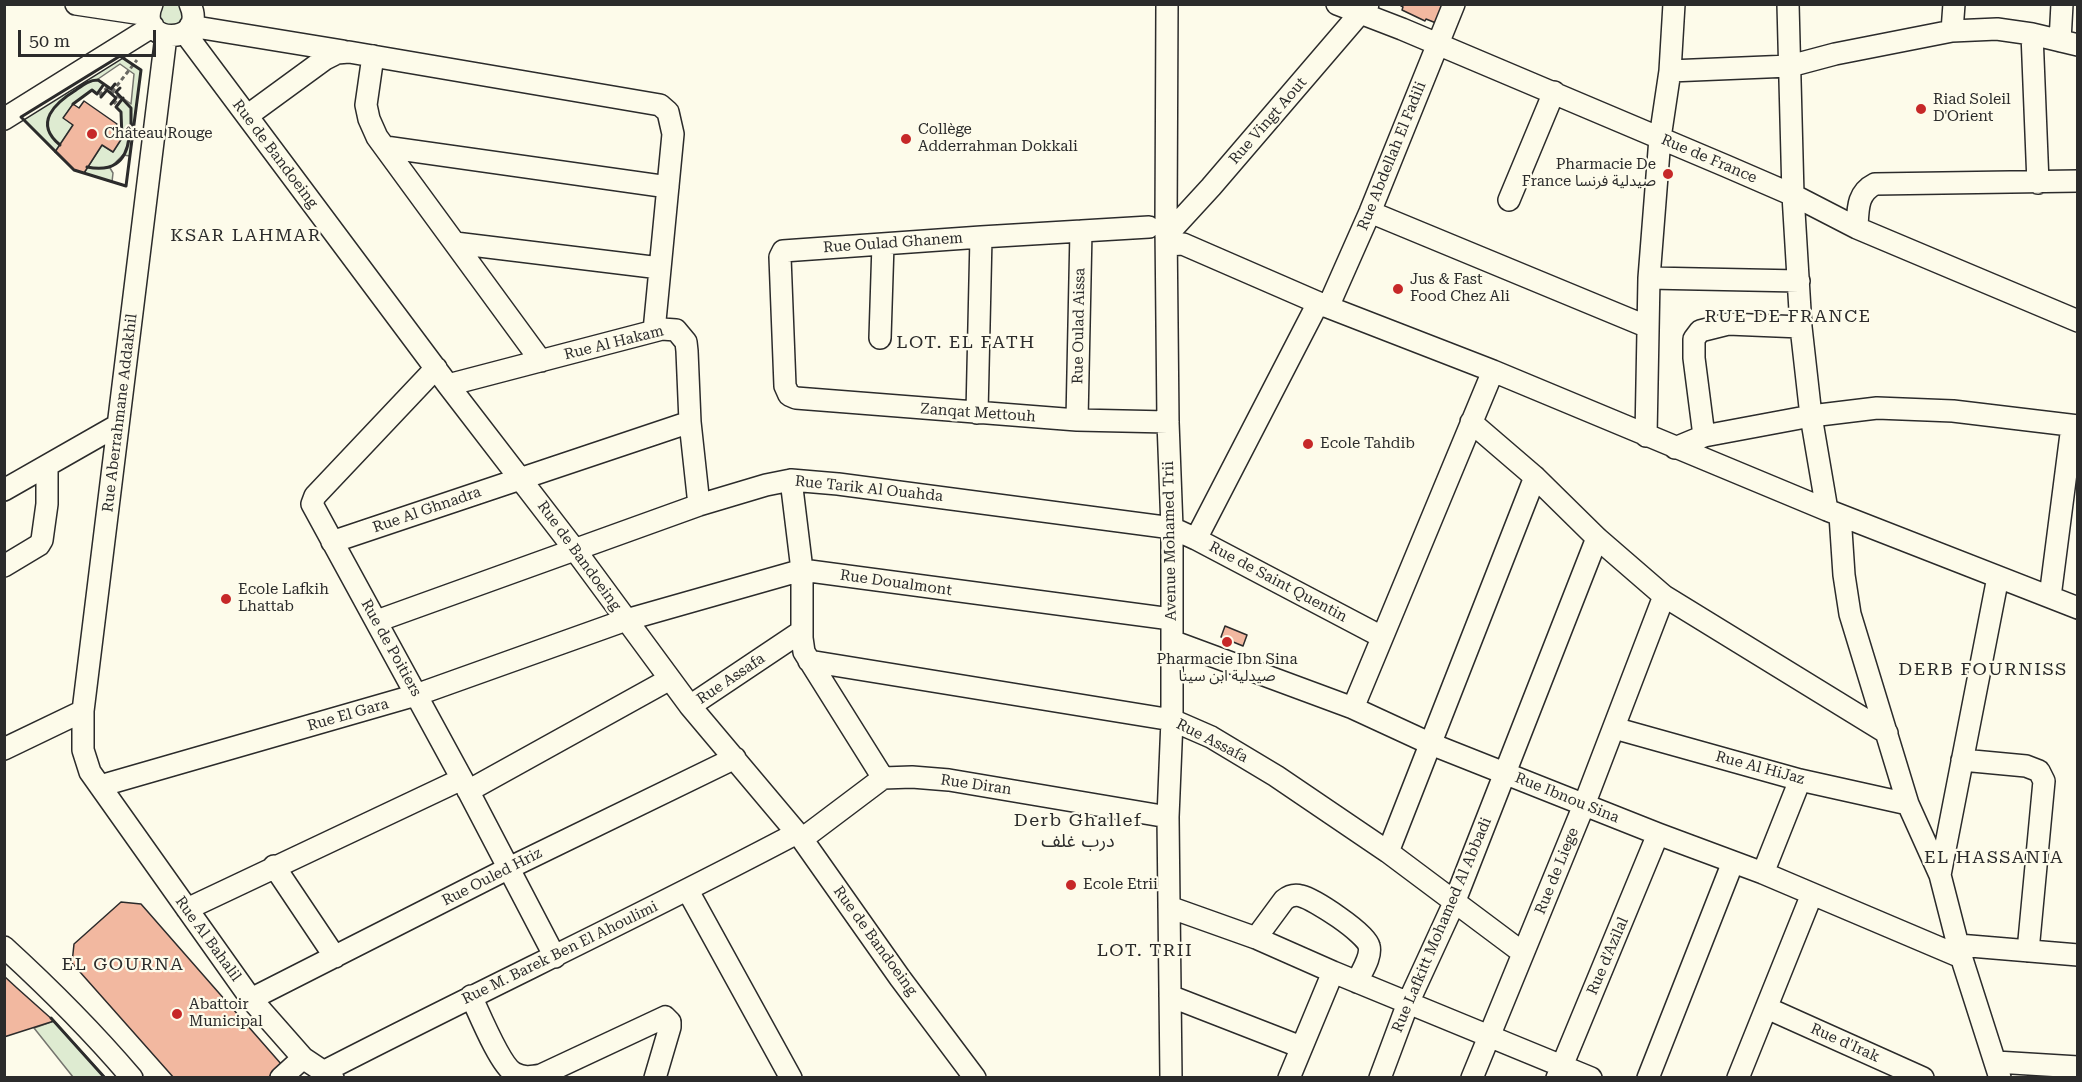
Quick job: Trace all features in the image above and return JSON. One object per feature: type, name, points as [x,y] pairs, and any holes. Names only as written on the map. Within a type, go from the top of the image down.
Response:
[{"type":"street","points":[[76,4],[166,24],[349,52],[660,105],[668,111],[673,134],[654,331]]},
{"type":"street","name":"Rue Aberrahmane Addakhil","points":[[100,786],[90,772],[83,750],[83,711],[166,24],[193,18],[190,4]]},
{"type":"street","name":"Avenue Mohamed Trii","points":[[1167,4],[1160,236],[1172,528],[1172,720],[1168,817],[1170,1077]]},
{"type":"street","name":"Rue de France","points":[[1337,4],[1365,8],[1438,44],[1793,195],[1857,228],[2078,321]]},
{"type":"street","points":[[1646,436],[1649,278],[1660,138],[1670,71],[1674,4]]},
{"type":"street","points":[[1788,4],[1793,195],[1801,327],[1811,416],[1834,512],[1850,614],[1908,804],[1940,875],[1959,951],[1998,1070],[2078,1067]]},
{"type":"street","points":[[1952,32],[1954,4]]},
{"type":"street","points":[[1670,71],[1790,66],[1846,51],[1952,32],[1997,29],[2032,34],[2068,43],[2062,4]]},
{"type":"street","name":"Rue Abdellah El Fadili","points":[[1196,539],[1323,305],[1370,212],[1438,44],[1456,7]]},
{"type":"street","name":"Rue Vingt Aout","points":[[1160,236],[1211,187],[1365,8]]},
{"type":"street","points":[[4,119],[166,24]]},
{"type":"street","name":"Rue de Bandoeing","points":[[166,24],[247,116],[690,706],[799,836],[900,978],[975,1077]]},
{"type":"street","points":[[2032,34],[2038,183]]},
{"type":"street","points":[[247,116],[325,59],[349,52]]},
{"type":"street","points":[[373,56],[366,105],[369,119],[385,147],[540,361]]},
{"type":"street","points":[[1509,200],[1554,92]]},
{"type":"street","points":[[385,147],[668,187]]},
{"type":"street","points":[[1857,228],[1858,200],[1867,188],[1875,184],[2078,181]]},
{"type":"street","points":[[1370,212],[1648,327]]},
{"type":"street","name":"Rue Oulad Ghanem","points":[[789,395],[785,386],[781,254],[786,251],[1081,231],[1160,236],[1675,448],[2078,608]]},
{"type":"street","name":"Rue Oulad Aissa","points":[[1077,420],[1081,231]]},
{"type":"street","points":[[977,413],[981,237]]},
{"type":"street","points":[[455,243],[660,268]]},
{"type":"street","points":[[880,338],[883,244]]},
{"type":"street","points":[[1649,278],[1799,280]]},
{"type":"street","points":[[1704,436],[1694,358],[1694,339],[1700,331],[1728,324],[1801,327]]},
{"type":"street","name":"Rue Al Hakam","points":[[442,377],[540,361],[662,329],[676,330],[686,342],[690,422],[699,505]]},
{"type":"street","points":[[1353,708],[1492,371]]},
{"type":"street","name":"Rue de Poitiers","points":[[442,377],[313,498],[312,504],[465,785],[555,957]]},
{"type":"street","name":"Zanqat Mettouh","points":[[789,395],[796,398],[977,413],[1077,420],[1168,422]]},
{"type":"street","points":[[1675,448],[1704,436],[1811,416],[1877,408],[1953,411],[2074,426],[2050,597]]},
{"type":"street","name":"Rue Al Ghnadra","points":[[332,542],[690,422]]},
{"type":"street","points":[[1471,422],[1535,477],[1597,538],[1664,596],[1887,733]]},
{"type":"street","points":[[4,490],[118,425]]},
{"type":"street","points":[[4,566],[39,545],[42,540],[47,504],[47,467]]},
{"type":"street","points":[[1388,852],[1535,477]]},
{"type":"street","points":[[792,480],[802,570],[803,645],[808,662],[883,778],[799,836]]},
{"type":"street","name":"Rue Tarik Al Ouahda","points":[[377,621],[699,505],[766,485],[792,480],[861,486],[1172,528]]},
{"type":"street","name":"Rue de Saint Quentin","points":[[1172,528],[1383,638]]},
{"type":"street","name":"Rue Lafkitt Mohamed Al Abbadi","points":[[1380,1077],[1408,1003],[1454,903],[1597,538]]},
{"type":"street","name":"Rue Doualmont","points":[[626,620],[802,570],[1171,619]]},
{"type":"street","points":[[1940,875],[1998,578]]},
{"type":"street","name":"Rue de Liege","points":[[1472,1077],[1584,805],[1664,596]]},
{"type":"street","name":"Rue El Gara","points":[[100,786],[416,695],[626,620]]},
{"type":"street","name":"Rue Assafa","points":[[690,706],[802,631]]},
{"type":"street","name":"Rue Ibnou Sina","points":[[1172,641],[1353,708],[1431,744],[1959,951],[2028,951],[2078,955]]},
{"type":"street","name":"Rue Assafa","points":[[808,662],[1172,720],[1211,737],[1239,753],[1388,852],[1523,953]]},
{"type":"street","points":[[187,909],[274,866],[465,785],[670,679]]},
{"type":"street","points":[[4,749],[83,711]]},
{"type":"street","name":"Rue Al HiJaz","points":[[1614,728],[1800,780],[1908,804]]},
{"type":"street","name":"Rue Ouled Hriz","points":[[251,999],[509,868],[735,758]]},
{"type":"street","points":[[1962,760],[2026,766],[2039,771],[2044,781],[2028,951]]},
{"type":"street","name":"Rue Diran","points":[[883,778],[912,777],[949,780],[1168,817]]},
{"type":"street","points":[[1762,873],[1800,780]]},
{"type":"street","name":"Rue Al Bahalil","points":[[100,786],[251,999],[303,1058],[328,1075]]},
{"type":"street","name":"Rue d'Azilal","points":[[1560,1072],[1658,834]]},
{"type":"street","name":"Rue M. Barek Ben El Ahoulimi","points":[[328,1075],[471,996],[799,836]]},
{"type":"street","points":[[1648,1077],[1733,862]]},
{"type":"street","points":[[274,866],[335,957]]},
{"type":"street","points":[[688,891],[791,1077]]},
{"type":"street","points":[[1738,1077],[1812,894]]},
{"type":"street","points":[[1256,938],[1289,896],[1298,895],[1307,898],[1348,925],[1367,941],[1370,947],[1369,954],[1357,982]]},
{"type":"street","points":[[1169,907],[1256,938],[1490,1037],[1560,1072],[1592,1077]]},
{"type":"street","points":[[4,947],[50,989],[132,1077]]},
{"type":"street","points":[[1289,1077],[1333,972]]},
{"type":"street","points":[[471,996],[502,1061],[511,1072],[529,1077],[541,1074],[665,1017],[670,1022],[670,1027],[655,1077]]},
{"type":"street","points":[[1170,996],[1301,1047]]},
{"type":"street","name":"Rue d'Irak","points":[[1767,1008],[1923,1077]]},
{"type":"street","points":[[281,1077],[303,1058]]},
{"type":"path","points":[[112,92],[117,86]]},
{"type":"path","points":[[99,95],[106,88],[119,97],[113,105]]},
{"type":"green space","points":[[187,4],[190,18],[167,33],[154,11],[157,5]]},
{"type":"green space","points":[[120,56],[141,70],[130,156],[123,155],[110,168],[113,173],[112,182],[84,173],[102,145],[113,152],[122,138],[121,112],[116,107],[123,98],[131,104],[134,74],[120,64],[98,79],[104,84],[97,94],[92,90],[73,104],[64,118],[73,125],[55,152],[21,117]]},
{"type":"green space","points":[[54,1021],[105,1077],[73,1077],[34,1028]]},
{"type":"building","points":[[1398,4],[1443,4],[1436,23],[1426,19],[1425,21],[1402,10],[1403,7]]},
{"type":"building","name":"Château Rouge","points":[[84,101],[117,124],[113,131],[122,138],[113,152],[102,145],[84,173],[74,170],[55,152],[73,125],[63,118],[73,104],[79,108]]},
{"type":"building","points":[[1225,626],[1247,635],[1243,646],[1221,637]]},
{"type":"building","name":"Abattoir Municipal","points":[[121,902],[141,904],[282,1065],[268,1078],[174,1078],[72,963],[74,944]]},
{"type":"building","points":[[4,976],[17,988],[54,1021],[4,1037]]},
{"type":"wall","points":[[120,56],[141,70],[126,186],[74,170],[21,117],[120,56]]},
{"type":"wall","points":[[60,145],[48,129],[50,114],[55,107],[68,95],[89,82],[98,80],[111,89],[115,84]]},
{"type":"wall","points":[[73,104],[92,90],[97,94],[104,84]]},
{"type":"wall","points":[[120,88],[116,92],[131,108],[131,126]]},
{"type":"wall","points":[[101,97],[107,90],[116,98],[111,104]]},
{"type":"wall","points":[[122,138],[121,112],[116,107],[123,98]]},
{"type":"wall","points":[[87,167],[103,168],[116,164],[125,154],[129,138]]},
{"type":"wall","points":[[51,1018],[105,1078]]},
{"type":"place","name":"Riad Soleil D'Orient","points":[[1921,109]]},
{"type":"place","name":"Château Rouge","points":[[92,134]]},
{"type":"place","name":"Collège Adderrahman Dokkali","points":[[906,139]]},
{"type":"place","name":"Pharmacie De France صيدلية فرنسا","points":[[1668,174]]},
{"type":"place","name":"Jus & Fast Food Chez Ali","points":[[1398,289]]},
{"type":"place","name":"Ecole Tahdib","points":[[1308,444]]},
{"type":"place","name":"Ecole Lafkih Lhattab","points":[[226,599]]},
{"type":"place","name":"Pharmacie Ibn Sina صيدلية ابن سينا","points":[[1227,642]]},
{"type":"place","name":"Ecole Etrii","points":[[1071,885]]},
{"type":"place","name":"Abattoir Municipal","points":[[177,1014]]},
{"type":"district","name":"KSAR LAHMAR","points":[[246,236]]},
{"type":"district","name":"RUE DE FRANCE","points":[[1788,317]]},
{"type":"district","name":"LOT. EL FATH","points":[[966,343]]},
{"type":"district","name":"DERB FOURNISS","points":[[1983,670]]},
{"type":"district","name":"Derb Ghallef درب غلف","points":[[1078,831]]},
{"type":"district","name":"EL HASSANIA","points":[[1994,858]]},
{"type":"district","name":"LOT. TRII","points":[[1145,951]]},
{"type":"district","name":"EL GOURNA","points":[[123,965]]}]
